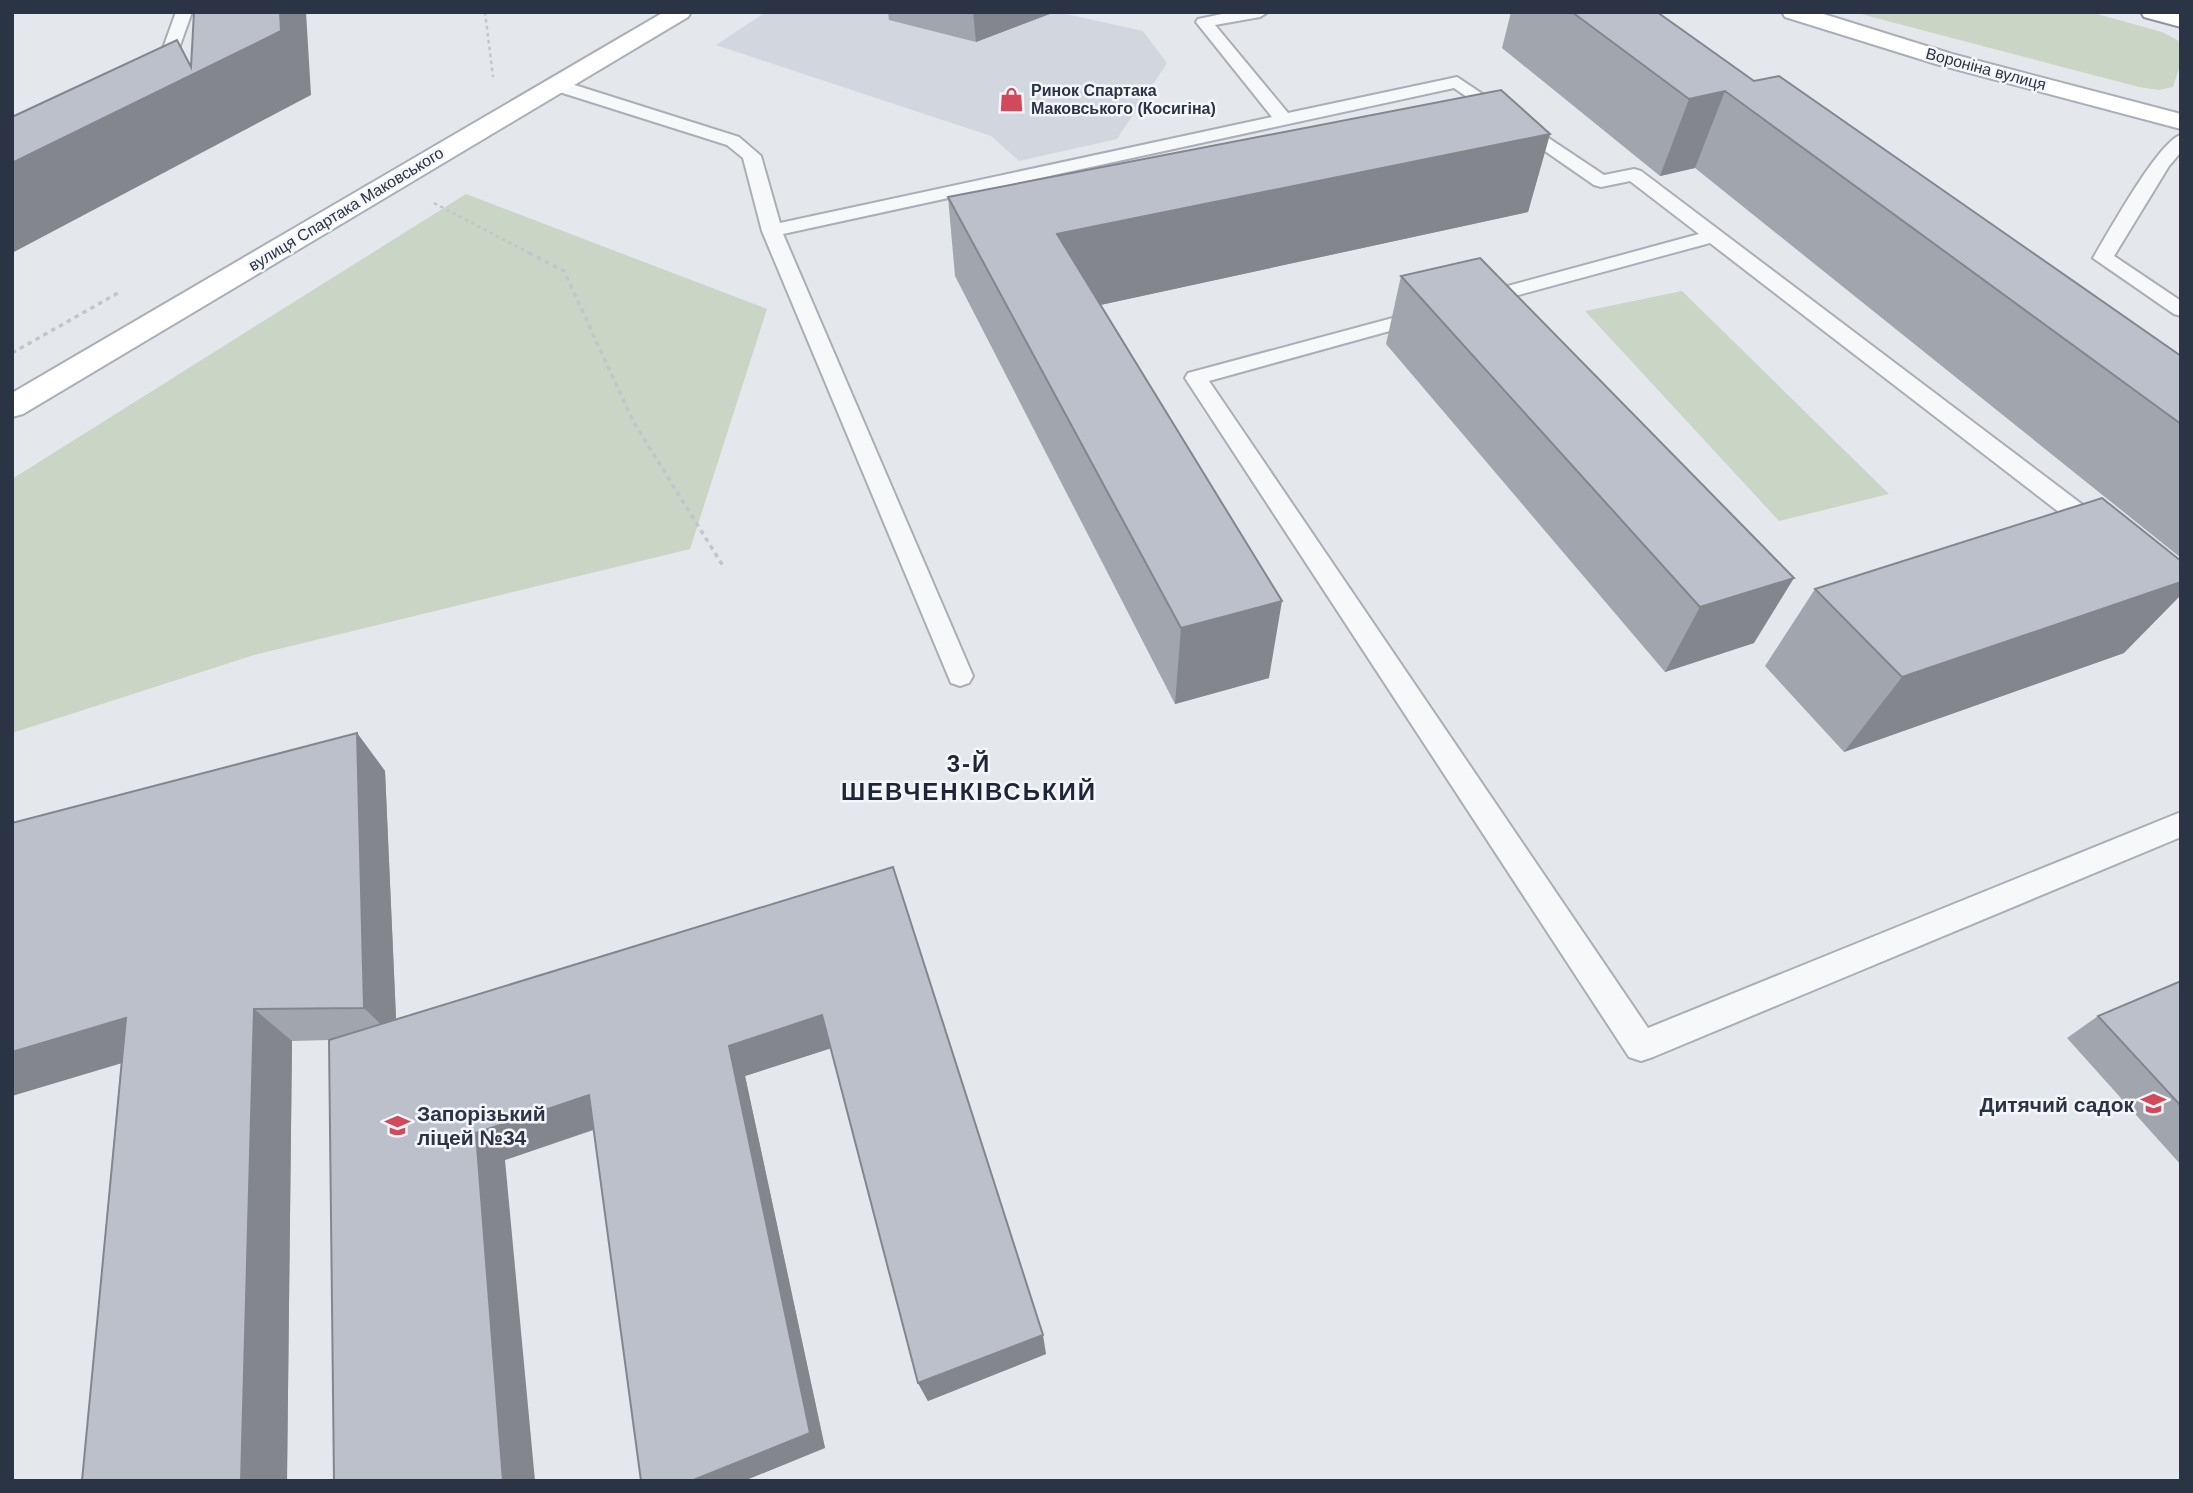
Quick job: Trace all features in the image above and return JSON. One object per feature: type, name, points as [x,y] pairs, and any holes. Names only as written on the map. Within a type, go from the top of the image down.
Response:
[{"type":"main road","name":"вулиця Спартака Маковського","points":[[12,407],[680,12]]},
{"type":"main road","name":"Вороніна вулиця","points":[[1793,12],[1944,59],[2181,122]]},
{"type":"main road","points":[[2152,12],[2181,20]]},
{"type":"lane","points":[[156,91],[184,12]]},
{"type":"lane","points":[[1260,12],[1204,22],[1284,120]]},
{"type":"lane","points":[[772,231],[1457,82],[1601,181],[1634,175],[2116,543]]},
{"type":"lane","points":[[556,85],[733,141],[752,156],[772,231],[960,676]]},
{"type":"lane","points":[[2181,140],[2161,163],[2103,258],[2181,310]]},
{"type":"lane","points":[[1714,236],[1196,378],[1642,1046],[2181,824]]},
{"type":"path","points":[[485,12],[493,81]]},
{"type":"path","points":[[433,203],[564,271],[633,421],[723,566]]},
{"type":"shaded area","name":"Ринок Спартака Маковського (Косигіна)","points":[[766,12],[1057,12],[1143,31],[1167,63],[1117,139],[1019,161],[991,136],[716,45]]},
{"type":"green space","points":[[1853,12],[2090,12],[2162,32],[2179,41],[2181,63],[2173,87],[2159,90],[2139,87]]},
{"type":"green space","points":[[466,194],[767,309],[690,549],[254,655],[12,733],[12,479]]},
{"type":"green space","points":[[1682,291],[1889,494],[1779,521],[1585,311]]},
{"type":"building","points":[[194,12],[280,12],[281,31],[12,163],[12,117],[177,40],[191,67]]},
{"type":"building","points":[[1572,12],[1657,12],[1754,81],[1779,76],[2181,356],[2181,424],[1725,91],[1689,99]]},
{"type":"building","points":[[1501,90],[1550,134],[1057,234],[1282,601],[1181,628],[948,197]]},
{"type":"building","points":[[1480,258],[1794,578],[1700,607],[1401,276]]},
{"type":"building","points":[[2102,498],[2181,561],[2181,582],[1902,677],[1815,589]]},
{"type":"building","points":[[357,733],[364,1008],[254,1009],[241,1481],[82,1481],[126,1018],[12,1052],[12,823]]},
{"type":"building","points":[[893,867],[1043,1335],[918,1383],[822,1015],[729,1046],[810,1433],[691,1481],[641,1481],[589,1095],[476,1133],[503,1481],[334,1481],[329,1040]]},
{"type":"building","points":[[2181,981],[2181,1106],[2098,1016]]},
{"type":"place","name":"Ринок Спартака Маковського (Косигіна)","points":[[1011,99]]},
{"type":"place","name":"Дитячий садок","points":[[2154,1104]]},
{"type":"place","name":"Запорізький ліцей №34","points":[[397,1125]]},
{"type":"district","name":"3-Й ШЕВЧЕНКІВСЬКИЙ","points":[[969,777]]}]
